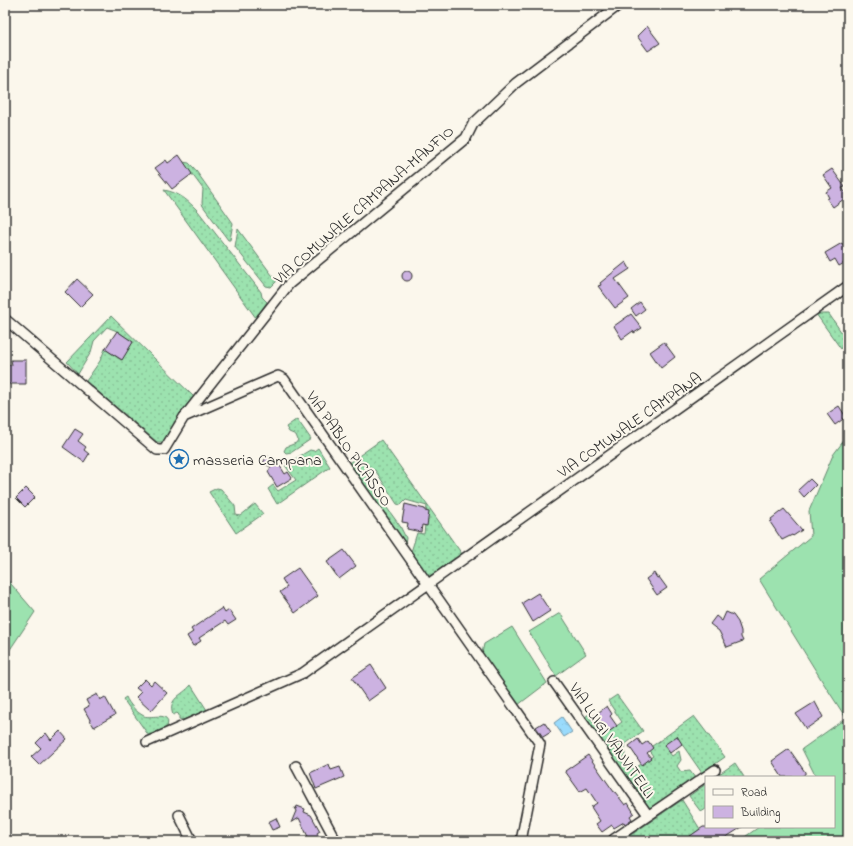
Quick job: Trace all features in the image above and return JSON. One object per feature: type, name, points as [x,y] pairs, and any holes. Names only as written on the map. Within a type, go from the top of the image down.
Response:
[{"type":"street","name":"VIA COMUNALE CAMPANA-MANFIO","points":[[184,417],[289,284],[466,138],[473,124],[516,83],[619,5]]},
{"type":"street","name":"VIA COMUNALE CAMPANA","points":[[147,742],[303,673],[848,286]]},
{"type":"street","points":[[5,319],[157,450],[164,450],[184,417]]},
{"type":"street","name":"VIA PABLO PICASSO","points":[[184,417],[278,376],[284,379],[540,744],[521,841]]},
{"type":"street","name":"VIA LUIGI VANVITELLI","points":[[554,682],[648,815]]},
{"type":"street","points":[[296,766],[336,841]]},
{"type":"street","points":[[706,776],[715,770]]},
{"type":"street","points":[[615,841],[614,839],[705,777]]},
{"type":"street","points":[[179,815],[192,841]]},
{"type":"green space","points":[[183,162],[189,163],[194,168],[233,223],[230,240],[228,240],[203,206],[203,189]]},
{"type":"green space","points":[[164,190],[175,193],[198,211],[261,292],[262,297],[267,302],[256,318]]},
{"type":"green space","points":[[238,229],[277,281],[271,287],[266,286],[235,247]]},
{"type":"green space","points":[[816,314],[829,314],[846,339],[841,349]]},
{"type":"green space","points":[[111,316],[194,397],[164,442],[157,442],[86,381],[100,361],[105,349],[121,360],[133,342],[117,331],[107,327],[94,341],[91,352],[78,374],[67,362]]},
{"type":"green space","points":[[297,419],[311,439],[292,452],[286,453],[284,451],[286,447],[296,443],[298,440],[296,435],[289,432],[286,427]]},
{"type":"green space","points":[[848,435],[848,841],[739,841],[758,828],[835,828],[835,776],[816,776],[802,749],[846,718],[759,579],[811,536],[809,511],[833,455]]},
{"type":"green space","points":[[381,440],[462,554],[429,577],[411,552],[417,533],[424,534],[427,506],[406,500],[401,505],[397,504],[375,470],[367,475],[382,501],[400,526],[406,538],[405,545],[346,465]]},
{"type":"green space","points":[[318,448],[330,467],[277,504],[268,489],[273,485],[278,491],[296,480],[284,464],[310,450],[314,451]]},
{"type":"green space","points":[[217,488],[221,489],[235,506],[236,515],[240,516],[255,504],[263,514],[236,533],[209,492]]},
{"type":"green space","points":[[5,577],[35,612],[5,657]]},
{"type":"green space","points":[[560,613],[586,654],[556,676],[529,632]]},
{"type":"green space","points":[[512,627],[547,683],[518,705],[482,653],[484,644]]},
{"type":"green space","points":[[191,685],[207,710],[183,720],[179,719],[179,715],[177,713],[173,715],[172,705],[176,698]]},
{"type":"green space","points":[[617,695],[643,731],[624,745],[625,755],[620,760],[623,763],[634,769],[653,756],[648,749],[694,716],[725,757],[702,773],[677,737],[664,746],[672,756],[679,751],[681,760],[677,766],[681,772],[690,771],[695,778],[649,810],[585,717],[589,714],[604,735],[622,722],[608,701]]},
{"type":"green space","points":[[126,697],[133,708],[144,716],[164,717],[168,722],[167,727],[149,736],[123,699]]},
{"type":"green space","points":[[735,763],[743,776],[716,776]]},
{"type":"green space","points":[[705,785],[705,810],[701,812],[689,796]]},
{"type":"green space","points":[[682,800],[700,829],[689,837],[691,841],[668,841],[666,838],[661,841],[622,841]]},
{"type":"water","points":[[562,717],[572,732],[564,737],[554,723]]},
{"type":"building","points":[[647,26],[660,43],[648,51],[637,36]]},
{"type":"building","points":[[179,155],[192,174],[172,189],[155,168],[166,160],[168,163]]},
{"type":"building","points":[[832,169],[845,187],[842,188],[848,196],[833,207],[827,199],[829,198],[826,192],[832,188],[823,175]]},
{"type":"building","points":[[842,243],[848,254],[848,261],[839,266],[835,259],[830,262],[825,253]]},
{"type":"building","points":[[626,262],[630,269],[615,279],[629,298],[615,308],[598,286]]},
{"type":"building","points":[[405,271],[409,271],[411,272],[411,280],[405,281],[402,278],[402,274]]},
{"type":"building","points":[[77,279],[93,294],[80,307],[65,292]]},
{"type":"building","points":[[640,302],[645,309],[636,316],[631,309]]},
{"type":"building","points":[[631,314],[642,328],[634,333],[633,331],[622,339],[614,326]]},
{"type":"building","points":[[117,331],[133,342],[122,360],[105,349]]},
{"type":"building","points":[[664,342],[675,357],[661,368],[650,352]]},
{"type":"building","points":[[11,360],[26,360],[26,384],[5,384],[5,365],[12,365]]},
{"type":"building","points":[[839,406],[846,417],[835,425],[827,414]]},
{"type":"building","points":[[75,429],[83,434],[78,441],[86,447],[84,450],[89,454],[84,462],[63,447]]},
{"type":"building","points":[[267,456],[274,460],[275,458],[285,474],[288,472],[292,478],[277,487],[268,472],[271,467],[263,463]]},
{"type":"building","points":[[810,479],[816,485],[804,497],[798,490]]},
{"type":"building","points":[[26,488],[35,497],[25,507],[16,498]]},
{"type":"building","points":[[405,504],[425,509],[425,511],[429,512],[427,526],[422,525],[421,532],[407,529],[408,523],[402,522]]},
{"type":"building","points":[[784,509],[802,530],[793,536],[792,535],[782,540],[770,522],[772,521],[771,519]]},
{"type":"building","points":[[344,550],[356,566],[339,579],[327,562]]},
{"type":"building","points":[[298,568],[318,596],[295,613],[280,592],[287,587],[282,579]]},
{"type":"building","points":[[654,573],[667,588],[657,595],[646,579]]},
{"type":"building","points":[[538,593],[550,611],[533,622],[522,603]]},
{"type":"building","points":[[222,608],[225,613],[229,610],[236,620],[228,625],[225,621],[199,638],[201,641],[193,646],[187,636],[193,632],[191,629]]},
{"type":"building","points":[[726,612],[733,615],[738,622],[743,641],[727,647],[719,631],[710,624],[716,616],[722,621]]},
{"type":"building","points":[[371,665],[386,688],[368,701],[352,678]]},
{"type":"building","points":[[145,679],[151,685],[154,681],[167,693],[151,711],[136,697],[141,692],[136,688]]},
{"type":"building","points":[[97,694],[100,700],[105,697],[115,715],[94,727],[84,709],[89,706],[86,700]]},
{"type":"building","points":[[815,702],[823,717],[806,729],[796,714]]},
{"type":"building","points":[[607,706],[612,714],[610,716],[617,726],[604,735],[591,718]]},
{"type":"building","points":[[544,722],[551,732],[543,737],[536,727]]},
{"type":"building","points":[[60,731],[67,739],[39,765],[31,757],[41,748],[36,743],[46,733],[51,740]]},
{"type":"building","points":[[677,736],[682,744],[670,753],[664,745]]},
{"type":"building","points":[[638,739],[642,745],[648,741],[653,748],[647,753],[651,758],[642,765],[629,746]]},
{"type":"building","points":[[789,749],[805,774],[802,776],[781,776],[772,761]]},
{"type":"building","points":[[588,755],[614,792],[625,805],[628,803],[634,813],[630,816],[632,819],[625,824],[624,822],[614,828],[612,825],[602,832],[596,824],[600,821],[591,807],[597,803],[587,788],[580,792],[565,771]]},
{"type":"building","points":[[329,764],[331,770],[340,767],[344,777],[316,789],[310,773]]},
{"type":"building","points":[[297,806],[305,809],[304,812],[311,815],[320,831],[317,833],[321,841],[310,841],[299,818],[291,823],[296,811],[294,808],[296,809]]},
{"type":"building","points":[[276,818],[280,827],[272,830],[268,822]]},
{"type":"building","points":[[703,827],[740,828],[720,841],[683,841]]},
{"type":"place","name":"masseria Campana","points":[[179,459]]}]
